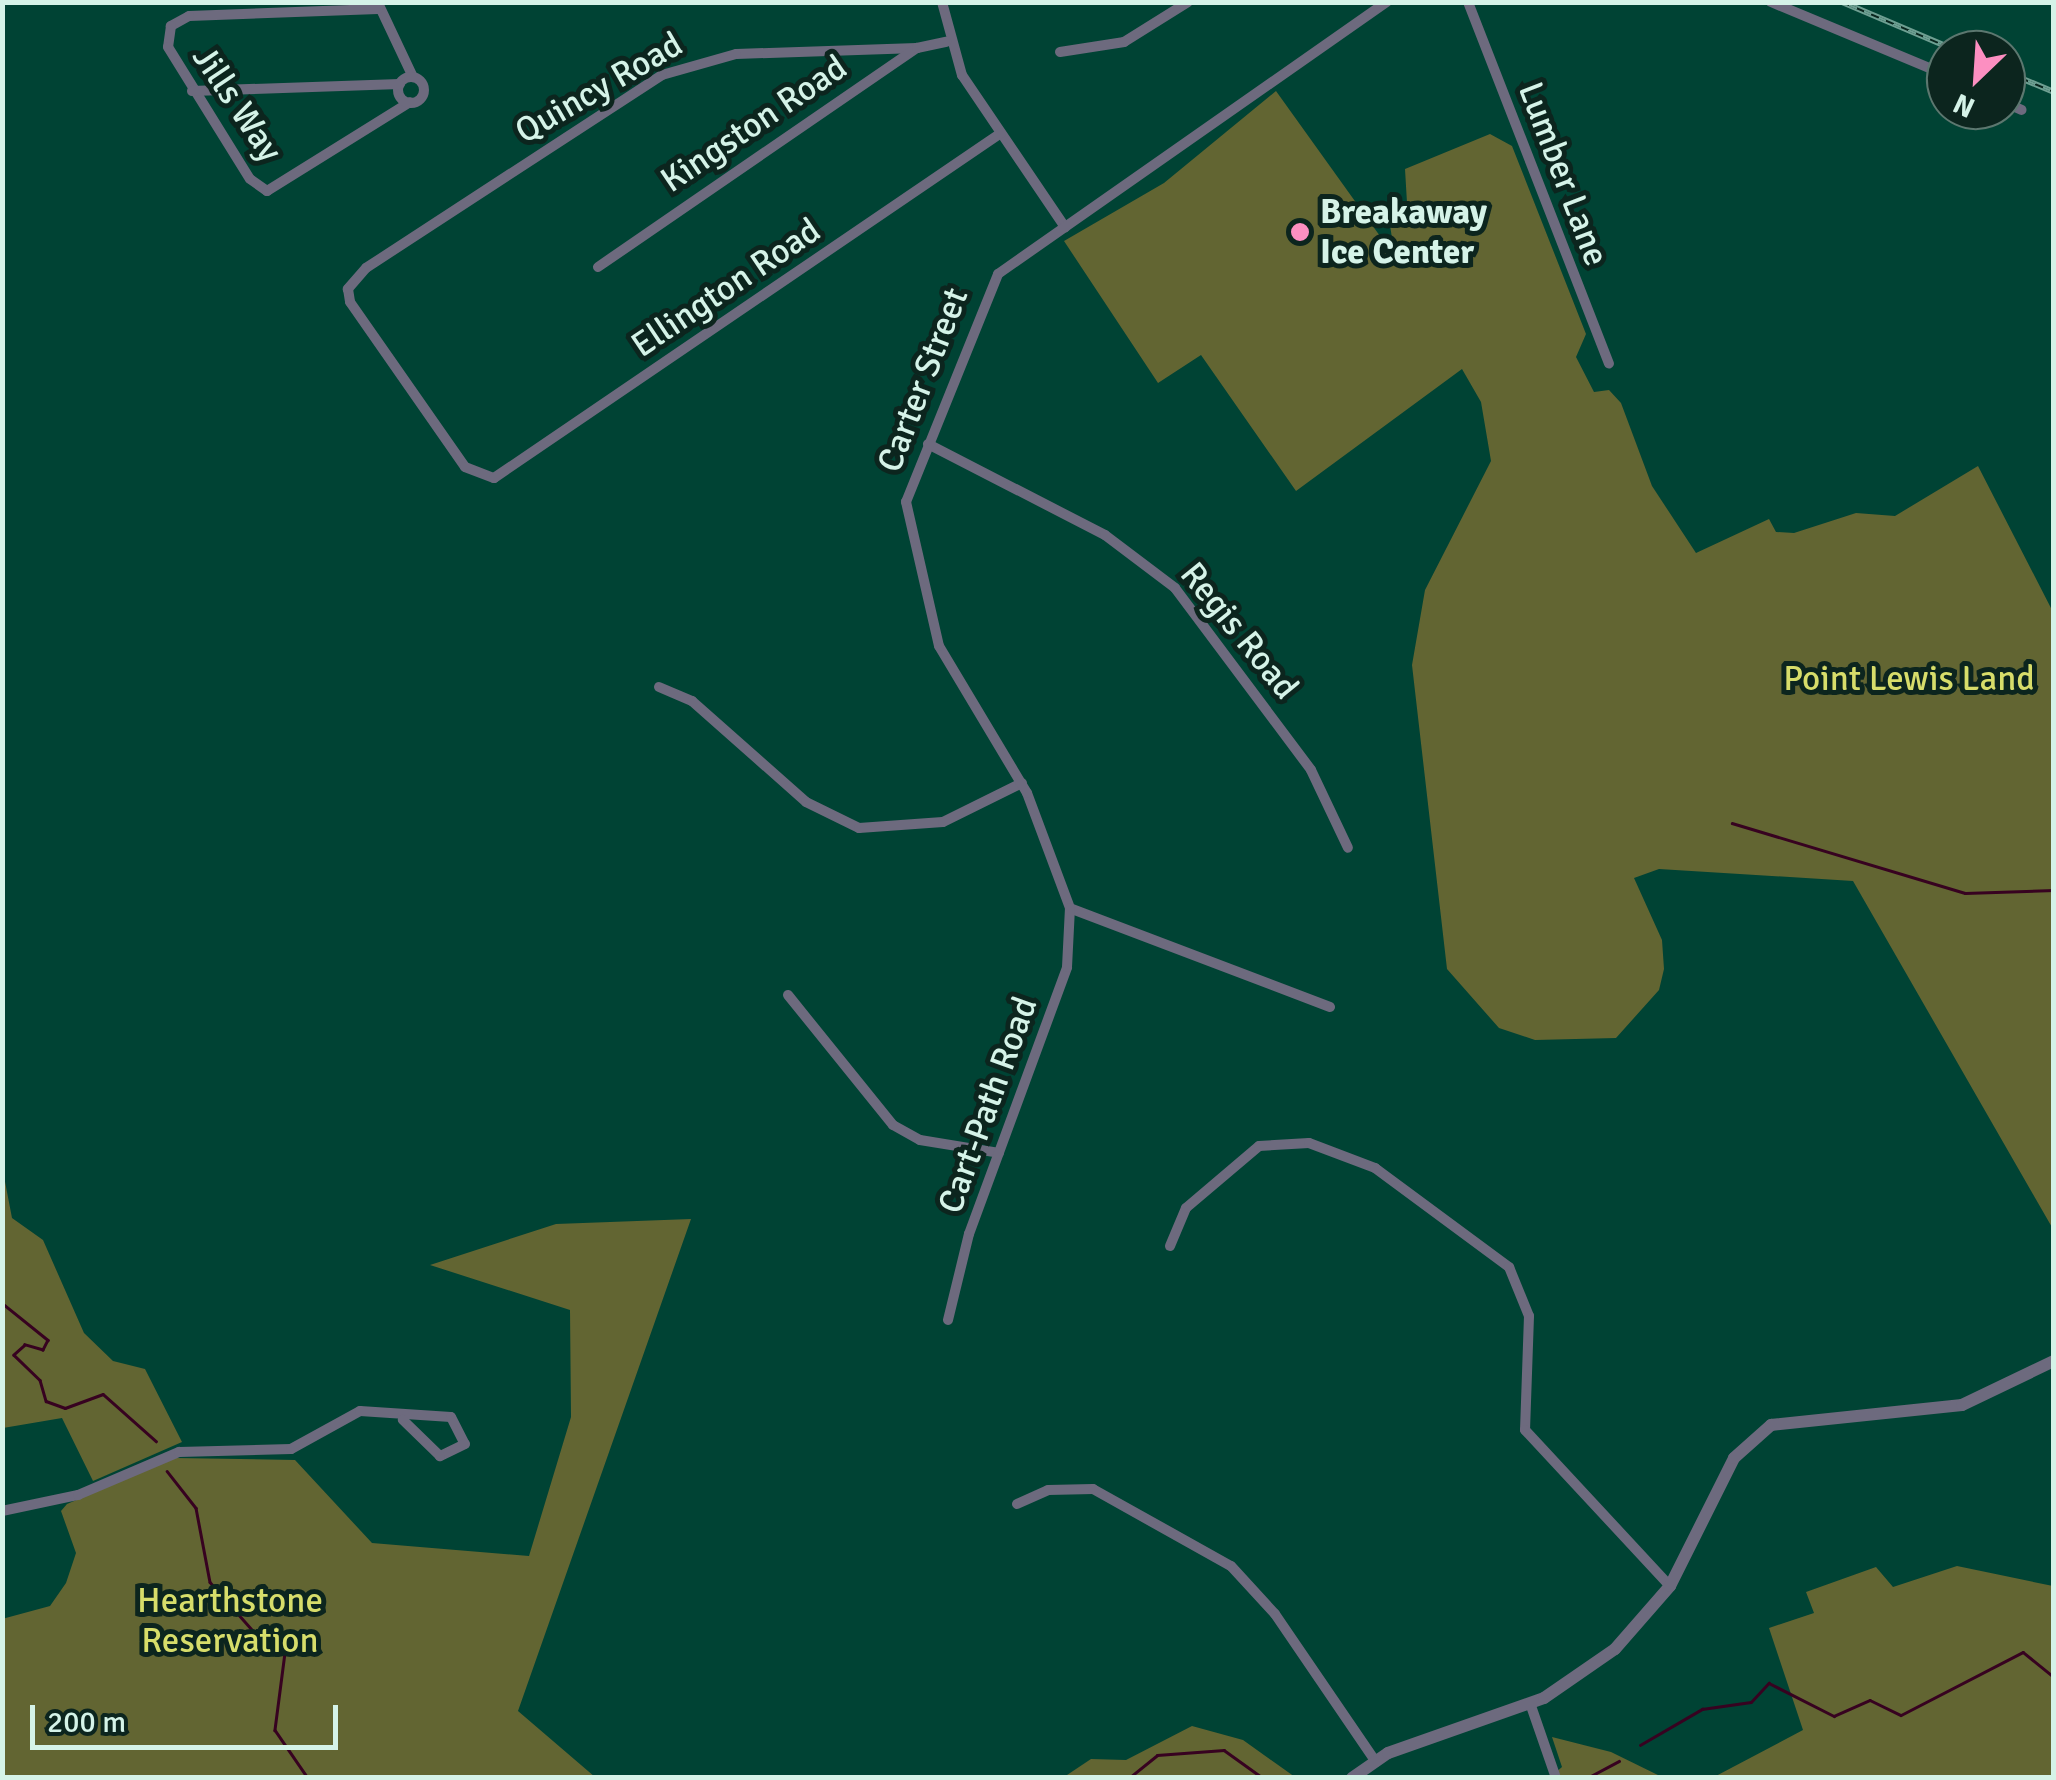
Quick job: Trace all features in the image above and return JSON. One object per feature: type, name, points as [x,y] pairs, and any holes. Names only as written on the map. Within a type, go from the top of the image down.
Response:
[{"type":"street","points":[[942,2],[946,42],[1065,227]]},
{"type":"street","points":[[1060,52],[1124,42],[1188,2]]},
{"type":"street","name":"Carter Street","points":[[1070,908],[1022,783],[939,646],[906,508],[928,444],[986,288],[1065,227],[1387,2]]},
{"type":"street","name":"Lumber Lane","points":[[1468,2],[1610,364]]},
{"type":"street","points":[[1772,2],[1926,67]]},
{"type":"street","name":"Jills Way","points":[[410,102],[267,190],[192,91],[168,47],[181,17],[378,6],[413,77]]},
{"type":"street","name":"Kingston Road","points":[[598,267],[917,48],[946,42]]},
{"type":"street","name":"Quincy Road","points":[[480,479],[348,288],[476,193],[684,65],[736,54],[917,48]]},
{"type":"street","points":[[192,91],[400,84],[413,77],[424,92],[410,102],[400,84]]},
{"type":"street","name":"Ellington Road","points":[[480,479],[504,474],[1001,133]]},
{"type":"street","name":"Regis Road","points":[[928,444],[1104,535],[1175,588],[1311,770],[1348,848]]},
{"type":"street","points":[[659,686],[692,700],[806,802],[858,828],[943,822],[1022,783]]},
{"type":"street","points":[[1070,908],[1330,1007]]},
{"type":"street","name":"Cart-Path Road","points":[[948,1320],[1000,1153],[1067,967],[1070,908]]},
{"type":"street","points":[[788,995],[905,1134],[1000,1153]]},
{"type":"street","points":[[1170,1246],[1186,1208],[1259,1146],[1309,1144],[1374,1168],[1509,1267],[1529,1316],[1525,1430],[1670,1586]]},
{"type":"street","points":[[1352,1778],[1376,1762],[1530,1703],[1615,1649],[1670,1586],[1724,1474],[1771,1425],[1962,1405],[2054,1360]]},
{"type":"street","points":[[2,1511],[55,1503],[179,1452],[291,1448],[360,1411],[403,1420],[455,1418],[465,1444],[440,1456],[403,1420]]},
{"type":"street","points":[[1017,1504],[1048,1490],[1093,1489],[1230,1566],[1276,1614],[1376,1762]]},
{"type":"street","points":[[1530,1703],[1556,1778]]},
{"type":"green space","name":"Point Lewis Land","points":[[1276,91],[1395,257],[1389,219],[1394,205],[1407,203],[1405,169],[1490,134],[1512,146],[1586,334],[1576,357],[1594,392],[1609,390],[1621,403],[1652,486],[1696,553],[1769,519],[1776,532],[1794,533],[1856,513],[1895,516],[1978,466],[2053,612],[2053,1229],[1853,881],[1659,869],[1634,878],[1662,940],[1664,969],[1659,990],[1616,1038],[1535,1040],[1499,1028],[1447,969],[1412,665],[1425,590],[1491,461],[1481,402],[1462,369],[1296,491],[1201,355],[1158,383],[1064,241],[1164,183]]},
{"type":"green space","points":[[2,1166],[12,1218],[43,1240],[84,1333],[113,1361],[145,1369],[182,1442],[93,1481],[62,1418],[3,1428]]},
{"type":"green space","name":"Hearthstone Reservation","points":[[691,1219],[518,1711],[595,1777],[3,1777],[2,1619],[50,1606],[66,1583],[76,1553],[61,1511],[67,1504],[175,1458],[295,1460],[372,1543],[529,1556],[571,1417],[570,1310],[430,1265],[556,1224]]},
{"type":"green space","points":[[1957,1566],[2053,1586],[2053,1777],[1714,1777],[1803,1730],[1769,1628],[1814,1613],[1806,1592],[1876,1567],[1893,1587]]},
{"type":"green space","points":[[1192,1726],[1243,1740],[1295,1777],[1064,1777],[1091,1759],[1126,1760]]},
{"type":"green space","points":[[1552,1737],[1611,1752],[1662,1777],[1549,1778],[1562,1767]]},
{"type":"waterway","points":[[1732,823],[1965,893],[2054,890]]},
{"type":"waterway","points":[[2,1303],[48,1340],[43,1350],[25,1345],[14,1355],[40,1380],[46,1401],[65,1408],[103,1394],[156,1441]]},
{"type":"waterway","points":[[167,1471],[196,1508],[210,1582],[255,1633],[286,1645],[275,1730],[308,1778]]},
{"type":"waterway","points":[[1640,1745],[1702,1709],[1751,1702],[1769,1683],[1834,1716],[1870,1700],[1901,1715],[2023,1652],[2054,1677]]},
{"type":"waterway","points":[[1129,1778],[1157,1755],[1224,1750],[1263,1778]]},
{"type":"waterway","points":[[1587,1778],[1619,1761]]},
{"type":"railway","points":[[1842,2],[1926,38]]},
{"type":"railway","points":[[2026,80],[2054,92]]},
{"type":"place","name":"Breakaway Ice Center","points":[[1300,232]]}]
